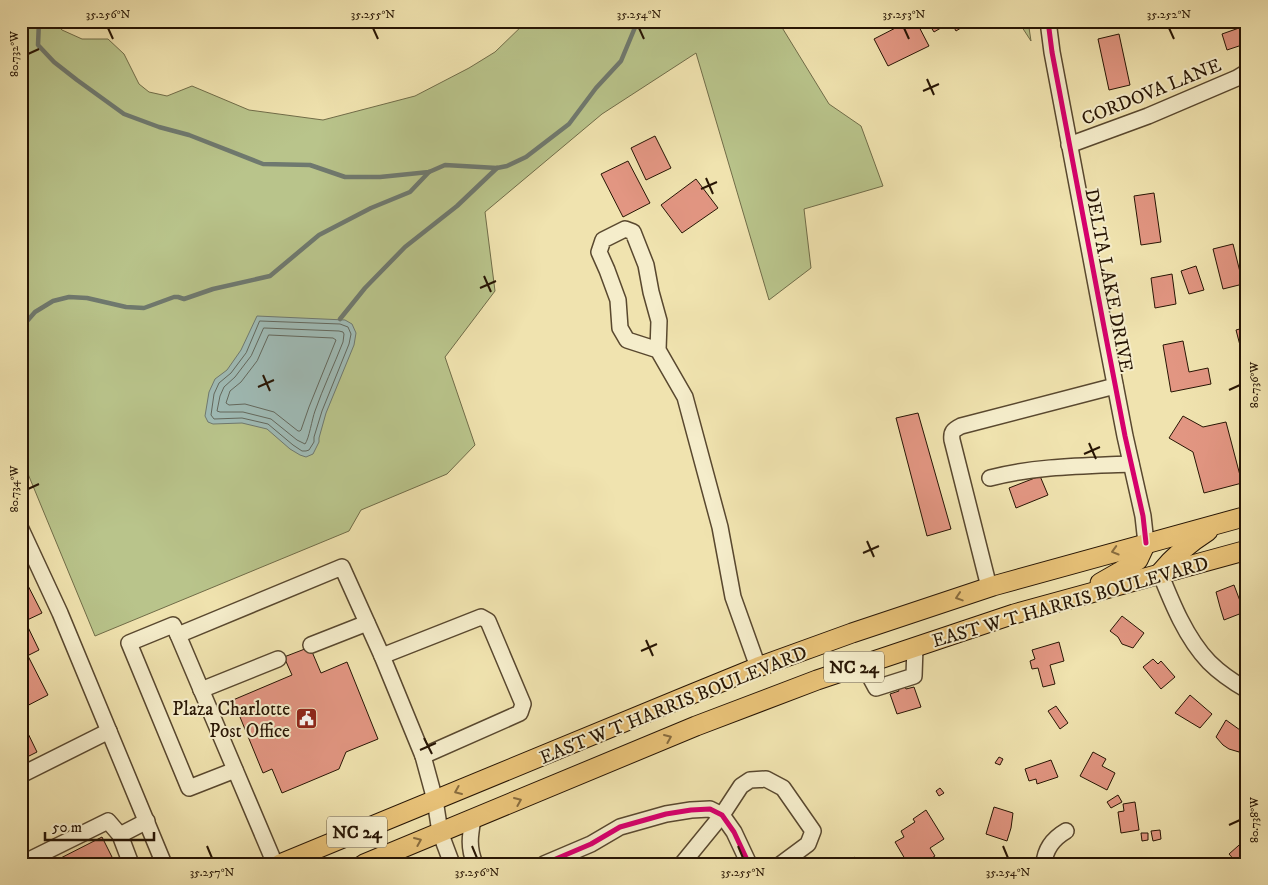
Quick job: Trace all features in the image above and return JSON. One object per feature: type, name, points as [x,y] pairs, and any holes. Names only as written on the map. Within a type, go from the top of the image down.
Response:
[{"type":"main road","name":"EAST W T HARRIS BOULEVARD","points":[[280,864],[758,667],[852,633],[989,587],[1247,516]]},
{"type":"main road","points":[[1160,573],[1171,558],[1221,522]]},
{"type":"main road","points":[[1072,598],[1138,560],[1146,543]]},
{"type":"main road","name":"EAST W T HARRIS BOULEVARD","points":[[364,864],[696,726],[817,680],[1014,614],[1247,550]]},
{"type":"street","name":"DELTA LAKE DRIVE","points":[[1048,21],[1050,43],[1069,145],[1115,386],[1143,516],[1146,543]]},
{"type":"street","name":"CORDOVA LANE","points":[[1069,145],[1148,116],[1247,72]]},
{"type":"street","points":[[658,350],[627,340],[620,328],[618,300],[608,270],[599,252],[603,240],[625,229],[633,232],[646,265],[659,321],[658,350],[685,397],[720,527],[733,597],[758,667]]},
{"type":"street","points":[[989,587],[952,440],[951,434],[953,430],[961,426],[1115,386]]},
{"type":"street","points":[[990,478],[1037,468],[1132,464]]},
{"type":"street","points":[[21,529],[60,613],[164,864]]},
{"type":"street","points":[[178,636],[342,567],[382,656],[423,756],[440,832],[452,864]]},
{"type":"street","points":[[1160,573],[1183,625],[1202,653],[1228,679],[1247,690]]},
{"type":"street","points":[[382,656],[481,618],[488,621],[523,704],[520,713],[423,756]]},
{"type":"street","points":[[311,645],[367,623]]},
{"type":"street","points":[[235,770],[189,788],[129,643],[173,625],[178,636],[275,864]]},
{"type":"street","points":[[863,664],[876,688],[914,676],[915,647]]},
{"type":"street","points":[[201,690],[278,659]]},
{"type":"street","points":[[21,775],[109,731]]},
{"type":"street","points":[[682,864],[722,815],[740,786],[750,780],[766,779],[783,788],[814,832],[808,844],[781,864]]},
{"type":"street","points":[[544,864],[566,860],[620,827],[666,814],[710,809],[722,815],[734,832],[749,864]]},
{"type":"street","points":[[473,819],[470,851],[475,864]]},
{"type":"street","points":[[31,864],[29,860],[108,821],[120,835],[131,864]]},
{"type":"street","points":[[120,835],[147,821]]},
{"type":"street","points":[[1044,864],[1049,847],[1057,837],[1066,831]]},
{"type":"green space","points":[[21,21],[53,21],[62,30],[82,39],[108,39],[124,54],[139,84],[149,92],[167,96],[192,86],[249,110],[323,120],[415,96],[495,52],[527,21],[778,21],[829,104],[861,126],[883,186],[804,209],[811,268],[769,300],[696,53],[602,114],[485,212],[495,291],[445,357],[475,445],[447,474],[361,510],[349,531],[95,636],[21,457]]},
{"type":"green space","points":[[1018,21],[1028,21],[1031,41]]},
{"type":"water","points":[[257,316],[345,320],[352,324],[356,333],[354,345],[326,413],[319,442],[313,454],[306,457],[290,449],[267,429],[242,423],[213,424],[208,422],[205,416],[209,392],[215,379],[227,370],[241,350]]},
{"type":"building","points":[[909,21],[916,21],[929,46],[888,66],[874,39]]},
{"type":"building","points":[[927,21],[972,21],[956,31],[951,22],[934,32]]},
{"type":"building","points":[[1239,28],[1245,44],[1227,50],[1222,34]]},
{"type":"building","points":[[1119,34],[1130,85],[1109,90],[1098,39]]},
{"type":"building","points":[[655,136],[671,168],[646,180],[631,148]]},
{"type":"building","points":[[628,161],[650,203],[623,217],[601,174]]},
{"type":"building","points":[[696,179],[718,208],[682,233],[661,205]]},
{"type":"building","points":[[1154,193],[1161,242],[1141,245],[1134,196]]},
{"type":"building","points":[[1233,244],[1243,284],[1223,289],[1213,249]]},
{"type":"building","points":[[1196,266],[1204,290],[1189,294],[1181,271]]},
{"type":"building","points":[[1172,274],[1176,304],[1155,308],[1151,278]]},
{"type":"building","points":[[1247,327],[1247,351],[1242,353],[1236,330]]},
{"type":"building","points":[[1183,341],[1189,372],[1208,368],[1211,384],[1171,392],[1163,345]]},
{"type":"building","points":[[918,413],[951,529],[927,536],[896,418]]},
{"type":"building","points":[[1183,416],[1203,427],[1226,422],[1242,483],[1204,493],[1193,452],[1169,438]]},
{"type":"building","points":[[1040,476],[1048,495],[1016,508],[1009,488]]},
{"type":"building","points":[[21,572],[42,613],[25,621],[39,650],[21,659]]},
{"type":"building","points":[[1234,585],[1240,601],[1247,598],[1247,611],[1224,620],[1216,592]]},
{"type":"building","points":[[1122,616],[1144,633],[1133,648],[1122,644],[1118,637],[1110,631]]},
{"type":"building","points":[[1059,642],[1064,661],[1050,665],[1055,684],[1043,687],[1038,668],[1032,669],[1030,661],[1035,659],[1032,650]]},
{"type":"building","name":"Plaza Charlotte Post Office","points":[[310,647],[321,673],[347,662],[378,739],[346,752],[339,769],[282,793],[272,769],[263,773],[233,700],[292,675],[284,657]]},
{"type":"building","points":[[28,656],[48,695],[21,709],[21,659]]},
{"type":"building","points":[[1153,659],[1158,664],[1161,661],[1175,677],[1161,689],[1143,667]]},
{"type":"building","points":[[904,685],[906,689],[914,687],[921,707],[897,714],[890,694],[899,691],[897,687]]},
{"type":"building","points":[[1190,695],[1212,714],[1200,728],[1175,713]]},
{"type":"building","points":[[1056,706],[1068,723],[1060,729],[1048,711]]},
{"type":"building","points":[[21,719],[37,752],[21,760]]},
{"type":"building","points":[[1226,720],[1247,735],[1247,739],[1239,752],[1229,749],[1216,737]]},
{"type":"building","points":[[1093,752],[1106,759],[1102,766],[1115,773],[1107,790],[1080,776]]},
{"type":"building","points":[[999,757],[1003,759],[1000,765],[995,763]]},
{"type":"building","points":[[1051,760],[1058,777],[1037,784],[1036,779],[1029,781],[1025,769]]},
{"type":"building","points":[[940,788],[944,793],[939,796],[936,791]]},
{"type":"building","points":[[1118,795],[1122,802],[1111,808],[1107,802]]},
{"type":"building","points":[[1135,802],[1139,830],[1121,833],[1118,812],[1124,811],[1123,804]]},
{"type":"building","points":[[994,807],[1013,813],[1007,841],[986,834]]},
{"type":"building","points":[[926,810],[944,839],[930,848],[935,856],[922,864],[908,864],[895,842],[904,837],[901,831],[915,822],[913,819]]},
{"type":"building","points":[[1160,830],[1161,839],[1153,841],[1151,831]]},
{"type":"building","points":[[1141,833],[1148,833],[1148,840],[1142,841]]},
{"type":"building","points":[[102,837],[114,861],[107,864],[49,864]]},
{"type":"building","points":[[1247,838],[1247,863],[1238,864],[1229,854]]},
{"type":"building","points":[[855,857],[860,864],[846,864]]},
{"type":"building","points":[[1124,858],[1126,864],[1109,864]]},
{"type":"waterway","points":[[39,21],[38,45],[54,62],[124,114],[159,127],[189,135],[263,164],[310,165],[345,177],[380,177],[429,172],[445,165],[497,168],[507,166],[526,157],[569,124],[596,88],[621,61],[636,25],[641,21]]},
{"type":"waterway","points":[[340,319],[365,288],[405,247],[457,206],[497,168]]},
{"type":"waterway","points":[[21,328],[35,312],[53,301],[69,297],[87,298],[126,307],[144,308],[174,297],[184,299],[213,289],[270,276],[319,235],[371,208],[410,192],[429,172]]},
{"type":"cycle path","points":[[1048,21],[1052,52],[1104,327],[1143,516],[1146,543]]},
{"type":"cycle path","points":[[544,864],[591,844],[620,827],[666,814],[710,809],[722,815],[734,832],[749,864]]},
{"type":"place","name":"Plaza Charlotte Post Office","points":[[306,719]]}]
